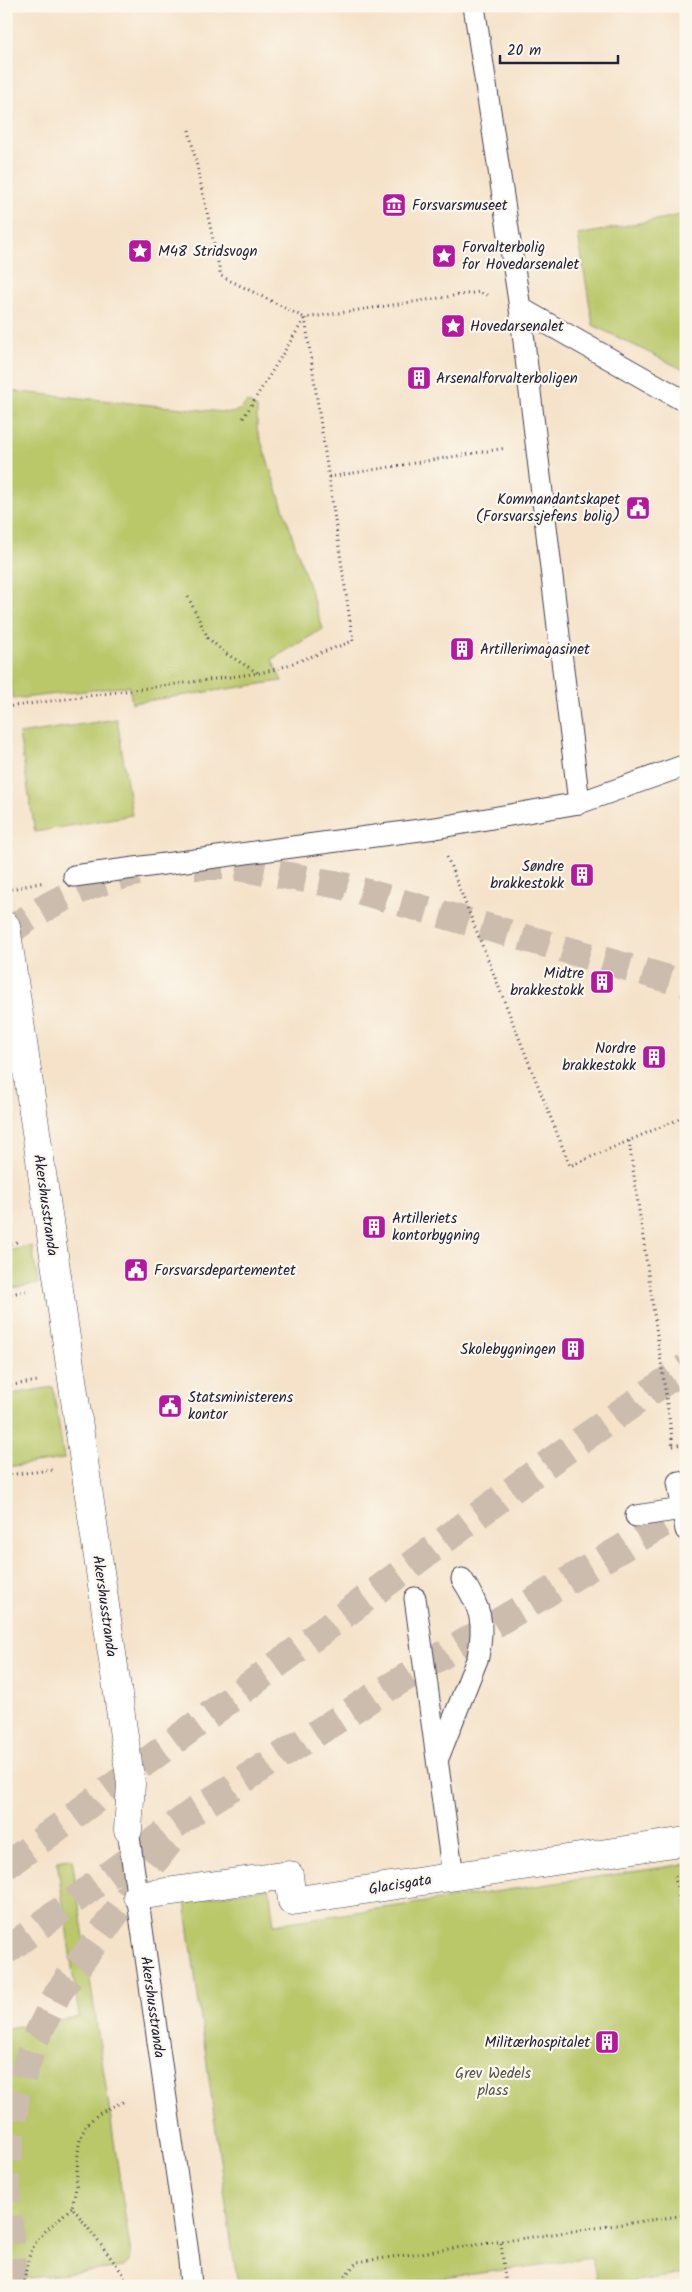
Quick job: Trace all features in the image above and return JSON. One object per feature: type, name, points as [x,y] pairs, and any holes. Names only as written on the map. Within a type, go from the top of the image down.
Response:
[{"type":"street","name":"Akershusstranda","points":[[6,926],[130,1784],[128,1830]]},
{"type":"street","name":"Glacisgata","points":[[137,1896],[289,1875],[292,1901],[678,1842]]},
{"type":"lane","points":[[477,9],[520,308],[579,802]]},
{"type":"lane","points":[[520,308],[686,402]]},
{"type":"lane","points":[[74,876],[435,828],[579,802],[686,765]]},
{"type":"lane","points":[[678,1482],[686,1530]]},
{"type":"lane","points":[[636,1516],[682,1509]]},
{"type":"lane","points":[[437,1760],[478,1657],[481,1642],[483,1624],[479,1611],[462,1579]]},
{"type":"lane","points":[[415,1598],[454,1876]]},
{"type":"lane","name":"Akershusstranda","points":[[128,1830],[190,2261],[191,2286]]},
{"type":"path","points":[[189,130],[221,276],[305,318],[480,292],[520,308]]},
{"type":"path","points":[[242,420],[305,318]]},
{"type":"path","points":[[6,707],[259,673],[277,669],[353,641],[305,318]]},
{"type":"path","points":[[329,477],[536,443]]},
{"type":"path","points":[[188,597],[208,638],[216,646],[259,673]]},
{"type":"path","points":[[435,828],[570,1166],[686,1116]]},
{"type":"path","points":[[6,890],[74,876]]},
{"type":"path","points":[[629,1141],[673,1445]]},
{"type":"path","points":[[6,1475],[84,1466]]},
{"type":"path","points":[[678,1842],[686,1945]]},
{"type":"path","points":[[24,2286],[26,2263],[32,2248],[44,2232],[72,2207],[78,2178],[80,2135],[89,2121],[102,2110],[123,2102]]},
{"type":"path","points":[[72,2207],[130,2283]]},
{"type":"path","points":[[347,2286],[346,2276],[357,2262],[501,2243],[686,2215]]},
{"type":"path","points":[[501,2243],[506,2286]]},
{"type":"green space","points":[[686,214],[686,371],[593,325],[578,235]]},
{"type":"green space","points":[[6,369],[10,391],[232,413],[241,409],[247,402],[257,408],[257,429],[323,629],[272,659],[282,681],[132,703],[129,686],[13,699],[6,655]]},
{"type":"green space","points":[[117,719],[132,815],[35,832],[19,734]]},
{"type":"green space","points":[[32,1246],[38,1284],[6,1289],[6,1251]]},
{"type":"green space","points":[[53,1387],[64,1459],[6,1467],[6,1395]]},
{"type":"green space","points":[[72,1858],[131,2255],[129,2262],[124,2267],[12,2280],[6,2278],[6,2028],[79,2017],[57,1861]]},
{"type":"green space","name":"Grev Wedels plass","points":[[686,1864],[686,2274],[598,2286],[592,2258],[384,2286],[242,2286],[237,2278],[232,2249],[185,1901],[269,1888],[274,1924]]},
{"type":"tunnel","points":[[195,866],[231,866],[340,885],[686,984]]},
{"type":"tunnel","points":[[6,934],[36,913],[86,888],[103,881],[138,872]]},
{"type":"tunnel","points":[[6,1866],[551,1461],[686,1367]]},
{"type":"tunnel","points":[[6,1951],[193,1812],[376,1695],[686,1510]]},
{"type":"tunnel","points":[[13,2286],[6,2176],[16,2096],[34,2042],[58,1993],[170,1841]]},
{"type":"place","name":"Forsvarsmuseet","points":[[394,205]]},
{"type":"place","name":"M48 Stridsvogn","points":[[140,251]]},
{"type":"place","name":"Forvalterbolig for Hovedarsenalet","points":[[444,256]]},
{"type":"place","name":"Hovedarsenalet","points":[[453,326]]},
{"type":"place","name":"Arsenalforvalterboligen","points":[[419,378]]},
{"type":"place","name":"Kommandantskapet (Forsvarssjefens bolig)","points":[[638,508]]},
{"type":"place","name":"Artillerimagasinet","points":[[462,649]]},
{"type":"place","name":"Søndre brakkestokk","points":[[582,875]]},
{"type":"place","name":"Midtre brakkestokk","points":[[602,982]]},
{"type":"place","name":"Nordre brakkestokk","points":[[654,1057]]},
{"type":"place","name":"Artilleriets kontorbygning","points":[[374,1227]]},
{"type":"place","name":"Forsvarsdepartementet","points":[[136,1270]]},
{"type":"place","name":"Skolebygningen","points":[[573,1349]]},
{"type":"place","name":"Statsministerens kontor","points":[[170,1406]]},
{"type":"place","name":"Militærhospitalet","points":[[607,2042]]}]
